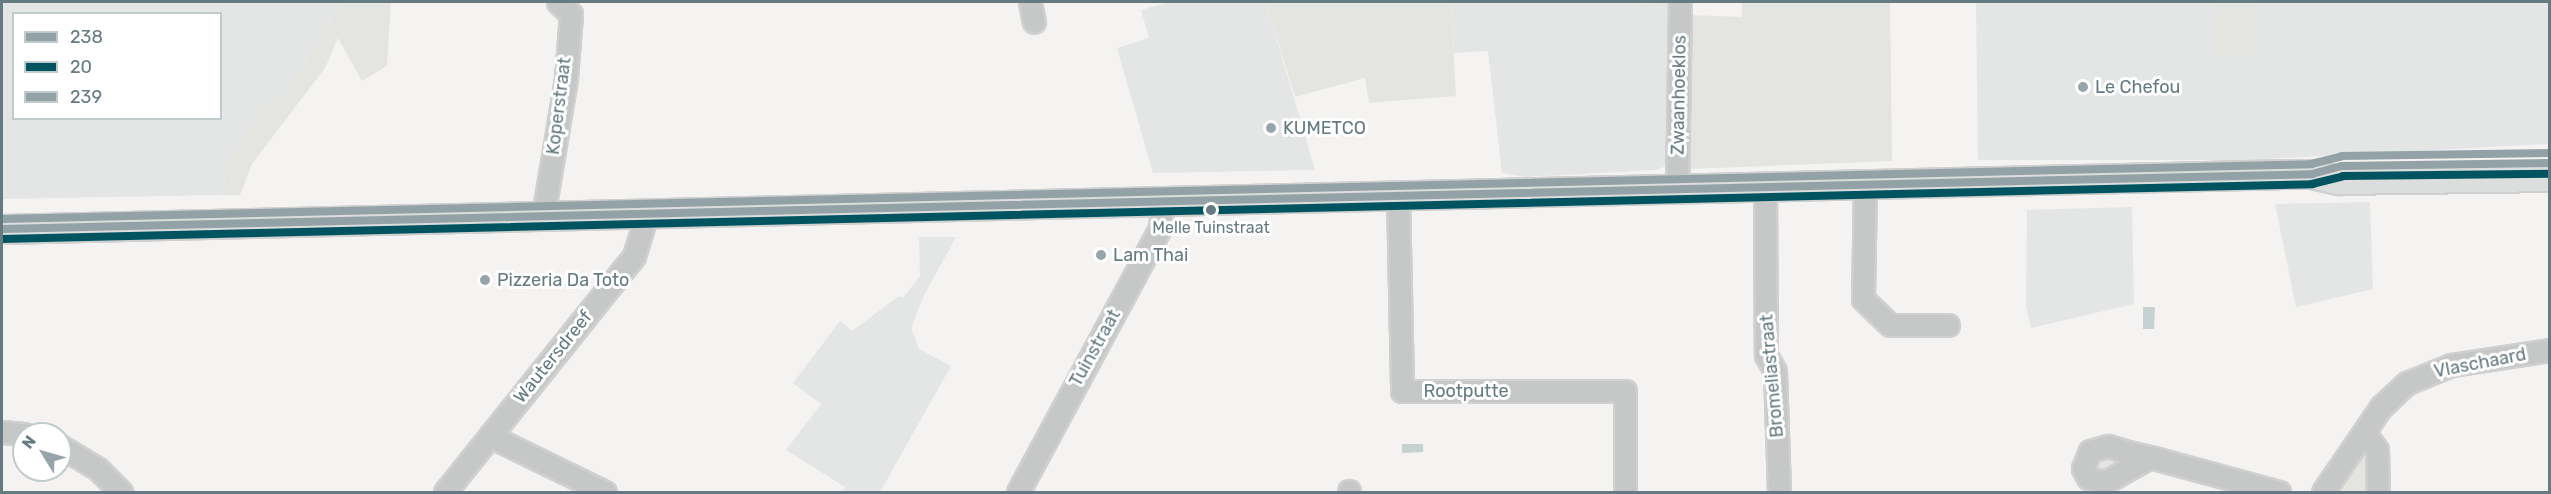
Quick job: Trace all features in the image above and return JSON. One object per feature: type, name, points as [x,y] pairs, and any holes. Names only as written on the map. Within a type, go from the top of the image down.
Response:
[{"type":"main road","points":[[2,228],[1765,188],[2312,174],[2342,166],[2550,163]]},
{"type":"main road","points":[[2312,174],[2339,180],[2550,177]]},
{"type":"street","name":"Koperstraat","points":[[543,216],[566,78],[571,14],[558,2]]},
{"type":"street","name":"Zwaanhoeklos","points":[[1677,189],[1680,2]]},
{"type":"street","points":[[1865,185],[1863,299],[1890,325],[1948,325]]},
{"type":"street","name":"Bromeliastraat","points":[[1765,188],[1766,355],[1774,371],[1779,492]]},
{"type":"street","name":"Rootputte","points":[[1398,195],[1402,391],[1625,391],[1626,492]]},
{"type":"street","name":"Tuinstraat","points":[[1018,492],[1160,228],[1163,201]]},
{"type":"street","name":"Wautersdreef","points":[[445,492],[634,256],[647,214]]},
{"type":"street","name":"Vlaschaard","points":[[2323,492],[2381,407],[2407,383],[2428,371],[2550,350]]},
{"type":"street","points":[[2365,433],[2378,450],[2378,492]]},
{"type":"street","points":[[490,436],[604,492]]},
{"type":"street","points":[[72,453],[98,469],[121,492]]},
{"type":"street","points":[[2150,458],[2279,492]]},
{"type":"shaded area","points":[[2,2],[341,2],[281,102],[225,172],[223,195],[2,199]]},
{"type":"shaded area","points":[[341,2],[391,2],[387,66],[362,81],[338,38],[325,68],[252,164],[240,195],[223,195],[225,172],[241,139],[267,105],[281,102]]},
{"type":"shaded area","points":[[1169,2],[1266,2],[1315,170],[1153,173],[1117,48],[1149,38],[1141,10]]},
{"type":"shaded area","points":[[1266,2],[1451,2],[1456,96],[1369,103],[1365,78],[1295,97]]},
{"type":"shaded area","points":[[1451,2],[1671,2],[1668,165],[1656,170],[1525,177],[1502,173],[1488,51],[1454,53]]},
{"type":"shaded area","points":[[1639,2],[1671,2],[1671,4],[1640,10]]},
{"type":"shaded area","points":[[1742,2],[1890,2],[1892,161],[1689,169],[1689,15],[1742,17]]},
{"type":"shaded area","points":[[1976,2],[2549,2],[2549,144],[2248,160],[1978,160]]},
{"type":"shaded area","points":[[2218,2],[2254,2],[2254,56],[2217,56]]},
{"type":"shaded area","points":[[2370,202],[2373,289],[2296,307],[2275,204]]},
{"type":"shaded area","points":[[2132,207],[2134,304],[2031,328],[2026,306],[2027,210]]},
{"type":"shaded area","points":[[919,237],[956,237],[924,295],[911,328],[919,349],[951,366],[880,492],[843,492],[845,487],[786,450],[821,404],[793,383],[840,321],[852,331],[899,296],[903,298],[920,276]]},
{"type":"shaded area","points":[[2143,307],[2155,307],[2154,329],[2143,329]]},
{"type":"shaded area","points":[[1402,444],[1423,444],[1423,452],[1402,453]]},
{"type":"shaded area","points":[[2367,448],[2372,492],[2337,492],[2361,450]]},
{"type":"shaded area","points":[[2098,455],[2126,460],[2099,477],[2092,462]]},
{"type":"transit line","name":"239","points":[[2,219],[2311,164],[2342,156],[2550,153]]},
{"type":"transit line","name":"238","points":[[2,229],[2312,174],[2342,166],[2550,163]]},
{"type":"transit line","name":"20","points":[[2,239],[2312,184],[2343,176],[2550,174]]},
{"type":"place","name":"Le Chefou","points":[[2083,87]]},
{"type":"place","name":"KUMETCO","points":[[1271,128]]},
{"type":"place","name":"Melle Tuinstraat","points":[[1211,210]]},
{"type":"place","name":"Lam Thai","points":[[1101,255]]},
{"type":"place","name":"Pizzeria Da Toto","points":[[485,280]]}]
